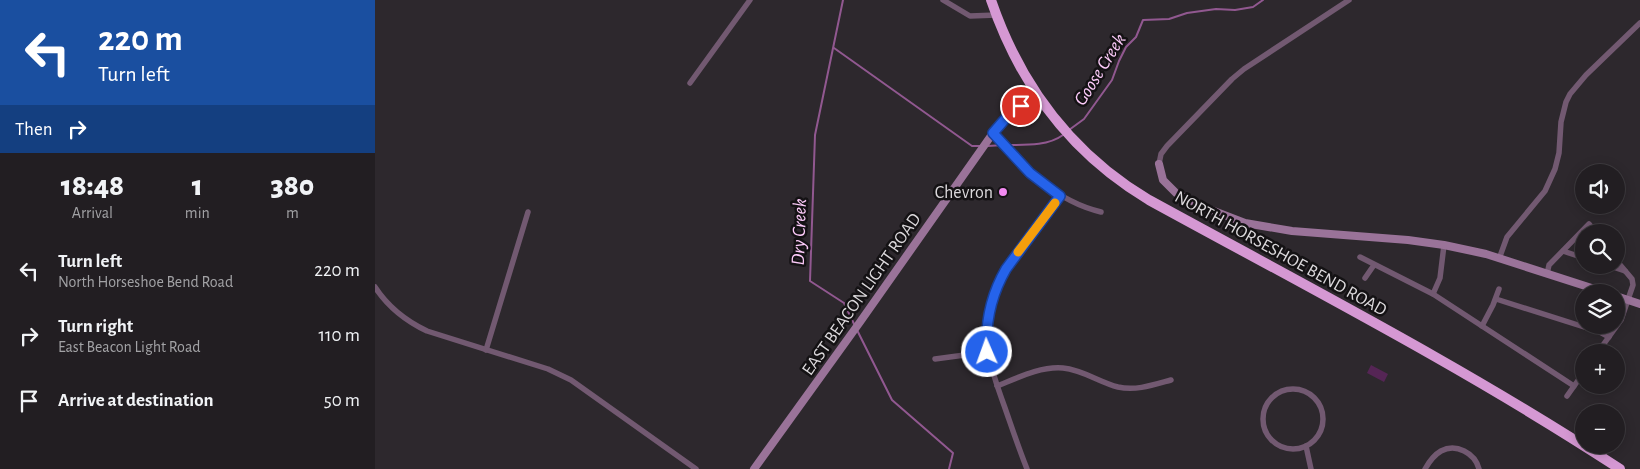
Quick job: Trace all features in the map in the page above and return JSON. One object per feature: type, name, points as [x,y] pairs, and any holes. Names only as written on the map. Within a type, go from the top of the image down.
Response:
[{"type":"highway","name":"NORTH HORSESHOE BEND ROAD","points":[[991,0],[1016,58],[1035,94],[1082,150],[1108,172],[1139,194],[1460,371],[1553,426],[1620,469]]},
{"type":"street","points":[[690,83],[750,0]]},
{"type":"street","points":[[943,0],[970,16],[997,15]]},
{"type":"street","points":[[1159,164],[1161,154],[1167,146],[1232,79],[1349,0]]},
{"type":"street","points":[[1499,259],[1507,236],[1545,191],[1555,170],[1559,153],[1561,122],[1570,94],[1586,75],[1640,23]]},
{"type":"street","name":"EAST BEACON LIGHT ROAD","points":[[754,469],[840,351],[993,133],[1006,118],[1035,94]]},
{"type":"street","points":[[993,133],[1030,173],[1060,196],[1080,206],[1101,212]]},
{"type":"street","name":"NORTH HORSESHOE BEND ROAD","points":[[1159,164],[1163,180],[1176,193],[1206,208],[1245,223],[1292,231],[1445,244],[1579,284]]},
{"type":"street","points":[[1027,469],[997,386],[987,352],[989,312],[1000,280],[1006,269],[1060,196]]},
{"type":"street","points":[[486,350],[529,212]]},
{"type":"street","points":[[1547,274],[1549,265],[1575,239]]},
{"type":"street","points":[[1433,294],[1441,278],[1445,244]]},
{"type":"street","points":[[1563,251],[1575,255]]},
{"type":"street","points":[[1360,258],[1433,294],[1574,386],[1567,396]]},
{"type":"street","points":[[1365,278],[1374,265]]},
{"type":"street","points":[[1604,344],[1621,320],[1633,284],[1625,271]]},
{"type":"street","points":[[375,287],[395,311],[415,326],[438,336],[548,369],[571,380],[697,469]]},
{"type":"street","points":[[1482,326],[1488,317],[1499,289]]},
{"type":"street","points":[[1496,298],[1600,332],[1609,337]]},
{"type":"street","points":[[1625,299],[1640,304]]},
{"type":"street","points":[[935,359],[987,352]]},
{"type":"street","points":[[997,386],[1037,371],[1053,368],[1079,371],[1109,384],[1126,388],[1143,387],[1171,380]]},
{"type":"street","points":[[1291,389],[1300,390],[1315,399],[1323,416],[1322,425],[1319,433],[1307,446],[1289,449],[1273,442],[1268,435],[1264,427],[1263,418],[1265,410],[1275,395],[1291,389]]},
{"type":"street","points":[[1307,446],[1311,469]]},
{"type":"street","points":[[1425,469],[1432,458],[1441,451],[1449,449],[1457,449],[1469,454],[1475,459],[1479,469]]},
{"type":"shaded area","points":[[1371,365],[1388,374],[1384,382],[1367,373]]},
{"type":"waterway","name":"Dry Creek","points":[[843,0],[815,135],[810,281],[844,303],[855,326]]},
{"type":"waterway","name":"Goose Creek","points":[[1069,130],[1084,119],[1112,80],[1126,47],[1136,37],[1143,20],[1169,19],[1187,13],[1216,9],[1235,10],[1253,7],[1263,0]]},
{"type":"waterway","name":"Goose Creek","points":[[834,48],[972,146],[981,146]]},
{"type":"waterway","name":"Goose Creek","points":[[1008,145],[1044,143],[1063,135]]},
{"type":"waterway","name":"Goose Creek","points":[[988,146],[1003,145]]},
{"type":"waterway","name":"Dry Creek","points":[[857,330],[892,400],[953,453],[949,469]]},
{"type":"slow traffic","points":[[1018,252],[1055,203]]},
{"type":"place","name":"Chevron","points":[[1003,192]]},
{"type":"route","points":[[987,352],[987,325],[996,288],[1006,269],[1060,196],[1030,173],[993,133],[1006,118],[1021,106]]}]
